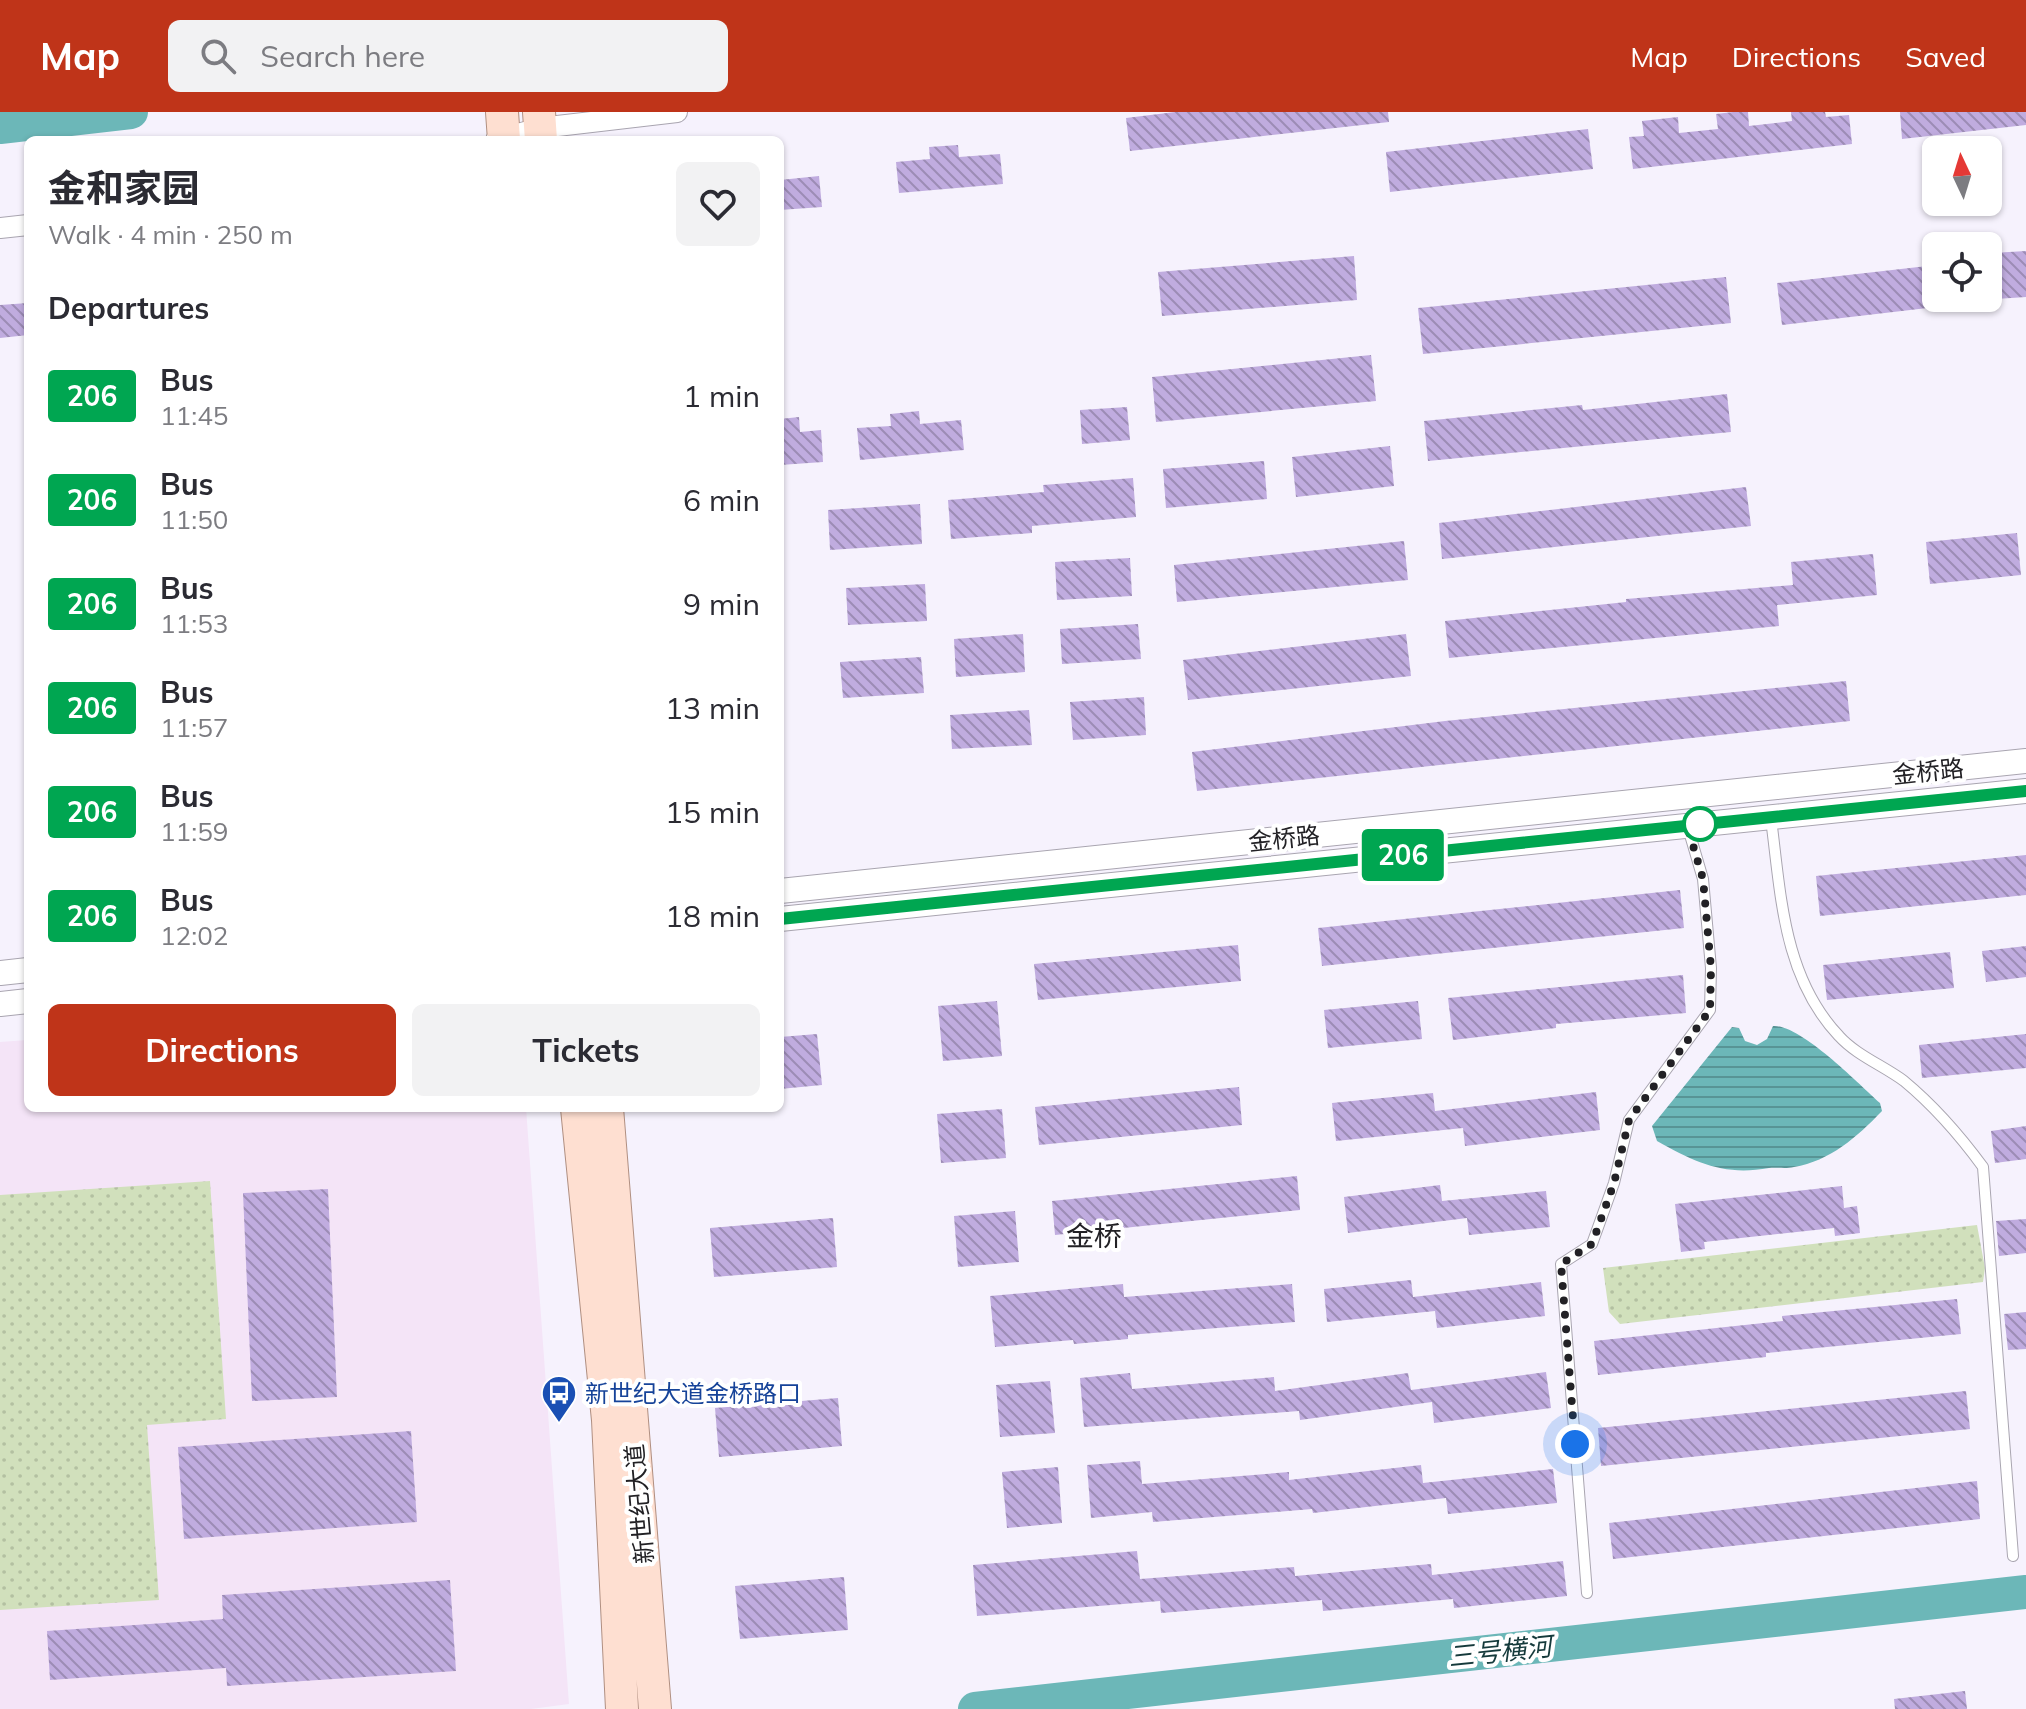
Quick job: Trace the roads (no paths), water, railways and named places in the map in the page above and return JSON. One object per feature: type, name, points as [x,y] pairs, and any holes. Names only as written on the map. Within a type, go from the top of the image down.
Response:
[{"type":"main road","name":"新世纪大道","points":[[577,1112],[608,1420],[622,1709]]},
{"type":"main road","name":"新世纪大道","points":[[607,1112],[655,1709]]},
{"type":"street","points":[[501,132],[677,112]]},
{"type":"street","points":[[0,228],[24,225]]},
{"type":"street","name":"金桥路","points":[[784,891],[2026,761]]},
{"type":"street","name":"金桥路","points":[[784,919],[2026,791]]},
{"type":"street","points":[[0,973],[24,970]]},
{"type":"street","points":[[0,1004],[24,1001]]},
{"type":"lane","points":[[1771,817],[1786,940],[1806,989],[1839,1037],[1905,1082],[1966,1144],[1983,1167],[2013,1556]]},
{"type":"lane","points":[[1587,1593],[1561,1264],[1592,1244],[1614,1183],[1629,1120],[1710,1010],[1711,968],[1703,879],[1687,825]]},
{"type":"water","points":[[1773,1026],[1784,1028],[1813,1044],[1880,1103],[1882,1111],[1853,1139],[1831,1154],[1791,1168],[1724,1169],[1685,1156],[1657,1141],[1652,1126],[1732,1027],[1739,1028],[1745,1041],[1757,1045],[1767,1039]]},
{"type":"waterway","points":[[0,127],[131,112]]},
{"type":"waterway","name":"三号横河","points":[[975,1709],[2026,1592]]},
{"type":"place","name":"新世纪大道金桥路口","points":[[559,1424]]},
{"type":"district","name":"金桥","points":[[1094,1235]]}]
